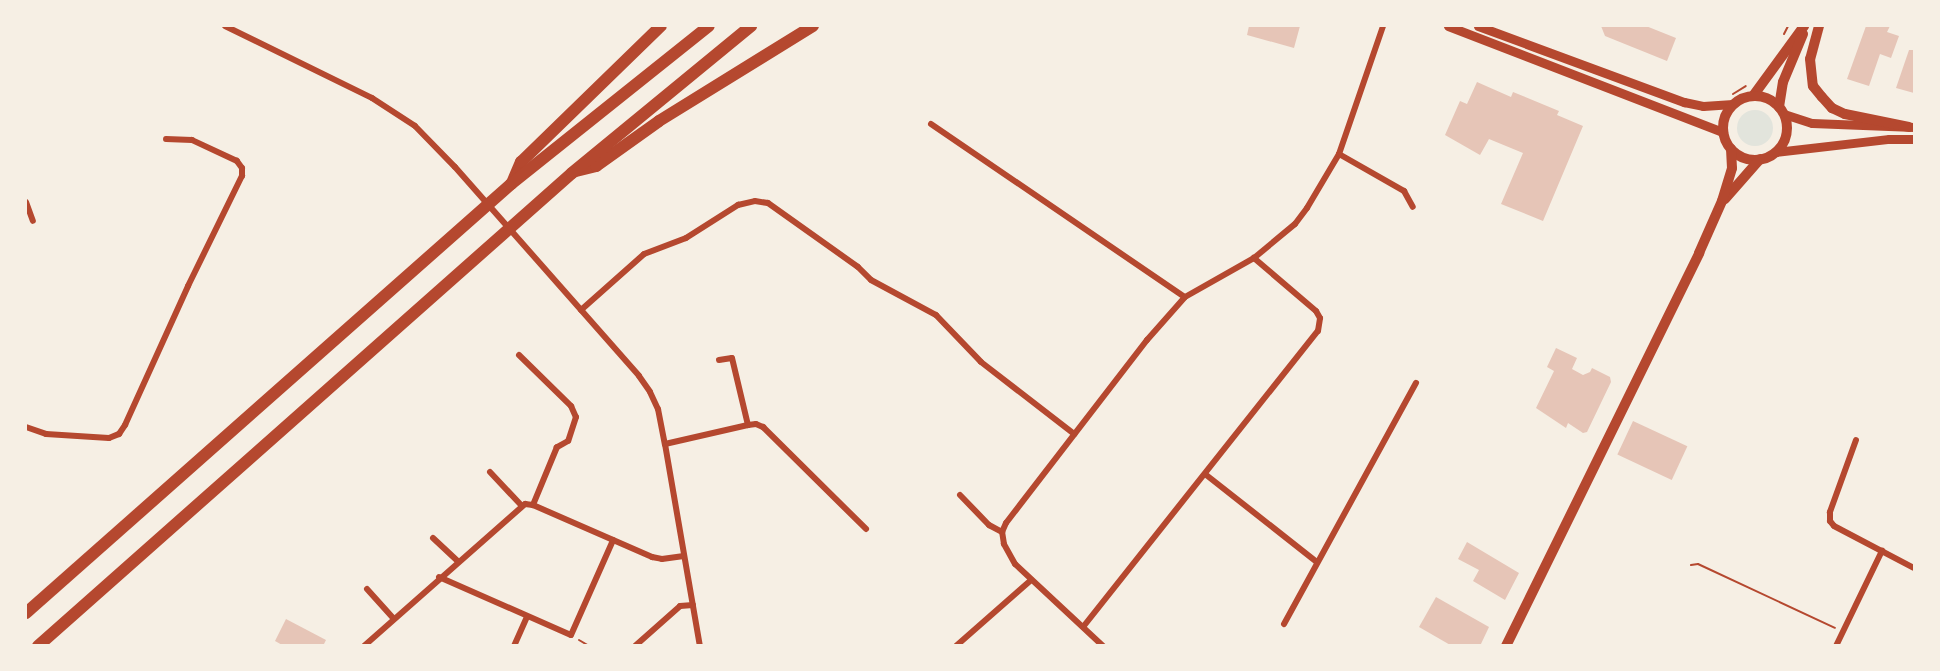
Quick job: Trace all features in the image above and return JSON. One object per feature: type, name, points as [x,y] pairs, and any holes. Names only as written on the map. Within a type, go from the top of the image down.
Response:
[{"type":"highway","points":[[511,184],[521,162],[661,26]]},
{"type":"highway","points":[[26,613],[511,184],[709,26]]},
{"type":"highway","points":[[38,645],[572,172],[751,26]]},
{"type":"highway","points":[[572,172],[596,166],[658,121],[813,26]]},
{"type":"main road","points":[[1448,26],[1723,132]]},
{"type":"main road","points":[[1478,26],[1684,102],[1710,107],[1753,96],[1772,100],[1781,110],[1812,123],[1912,127]]},
{"type":"main road","points":[[1753,96],[1805,26]]},
{"type":"main road","points":[[1776,152],[1786,132],[1781,110],[1783,82],[1805,26]]},
{"type":"main road","points":[[1819,26],[1809,58],[1813,86],[1832,108],[1845,114],[1912,127]]},
{"type":"main road","points":[[1506,645],[1722,201],[1732,168],[1731,149],[1723,132],[1732,100]]},
{"type":"main road","points":[[1731,149],[1750,159],[1760,159],[1776,152],[1889,139],[1914,139]]},
{"type":"main road","points":[[1722,201],[1760,159]]},
{"type":"street","points":[[225,26],[372,98],[415,126],[460,173],[650,392],[665,444],[700,645]]},
{"type":"street","points":[[1103,645],[1031,580],[1008,553],[1002,532],[1005,523],[1185,297],[1254,258],[1295,224],[1321,188],[1339,154],[1383,26]]},
{"type":"street","points":[[931,123],[1185,297]]},
{"type":"street","points":[[26,428],[46,434],[109,438],[119,434],[125,425],[188,286],[242,176],[242,168],[237,161],[192,140],[166,139]]},
{"type":"street","points":[[1339,154],[1404,191],[1413,207]]},
{"type":"street","points":[[581,310],[644,254],[686,238],[738,206],[755,201],[768,202],[858,267],[871,280],[936,315],[981,362],[1074,434]]},
{"type":"street","points":[[26,202],[33,221]]},
{"type":"street","points":[[1083,627],[1320,325],[1316,311],[1254,258]]},
{"type":"street","points":[[519,355],[572,406],[576,417],[568,441],[557,447],[533,505]]},
{"type":"street","points":[[719,360],[732,358],[748,425]]},
{"type":"street","points":[[1284,624],[1416,383]]},
{"type":"street","points":[[665,444],[756,424],[763,427],[866,529]]},
{"type":"street","points":[[1856,440],[1830,512],[1830,521],[1834,526],[1914,568]]},
{"type":"street","points":[[490,472],[521,505]]},
{"type":"street","points":[[1205,474],[1317,562]]},
{"type":"street","points":[[960,495],[989,525],[1002,532]]},
{"type":"street","points":[[364,645],[521,505],[533,505],[662,559],[684,556]]},
{"type":"street","points":[[433,538],[458,561]]},
{"type":"street","points":[[439,578],[571,635],[613,540]]},
{"type":"street","points":[[1836,645],[1881,551]]},
{"type":"street","points":[[956,645],[1031,580]]},
{"type":"street","points":[[367,589],[394,619]]},
{"type":"street","points":[[635,645],[680,606],[693,605]]},
{"type":"street","points":[[514,645],[526,617]]},
{"type":"path","points":[[1732,100],[1751,84]]},
{"type":"path","points":[[1691,565],[1698,564],[1843,632]]},
{"type":"path","points":[[571,635],[589,645]]},
{"type":"shaded area","points":[[1755,110],[1768,115],[1773,128],[1768,141],[1755,146],[1742,141],[1737,128],[1742,115]]},
{"type":"building","points":[[1249,26],[1300,26],[1294,48],[1247,35]]},
{"type":"building","points":[[1601,26],[1646,26],[1676,38],[1667,61],[1605,36]]},
{"type":"building","points":[[1866,26],[1890,26],[1887,32],[1899,36],[1891,58],[1880,54],[1869,86],[1847,79]]},
{"type":"building","points":[[1909,50],[1914,50],[1914,93],[1896,88]]},
{"type":"building","points":[[1477,82],[1511,97],[1513,92],[1559,111],[1557,115],[1583,126],[1543,221],[1501,204],[1523,153],[1489,139],[1480,155],[1445,135],[1460,101],[1467,104]]},
{"type":"building","points":[[1556,348],[1577,358],[1572,369],[1583,375],[1590,372],[1592,368],[1610,377],[1611,382],[1587,432],[1583,433],[1568,423],[1566,428],[1536,408],[1554,371],[1547,367]]},
{"type":"building","points":[[1633,421],[1687,446],[1672,480],[1617,455]]},
{"type":"building","points":[[1467,542],[1519,573],[1505,600],[1473,581],[1479,570],[1458,559]]},
{"type":"building","points":[[1436,597],[1489,627],[1480,646],[1452,646],[1419,627]]},
{"type":"building","points":[[286,619],[326,640],[323,646],[284,646],[275,641]]}]
